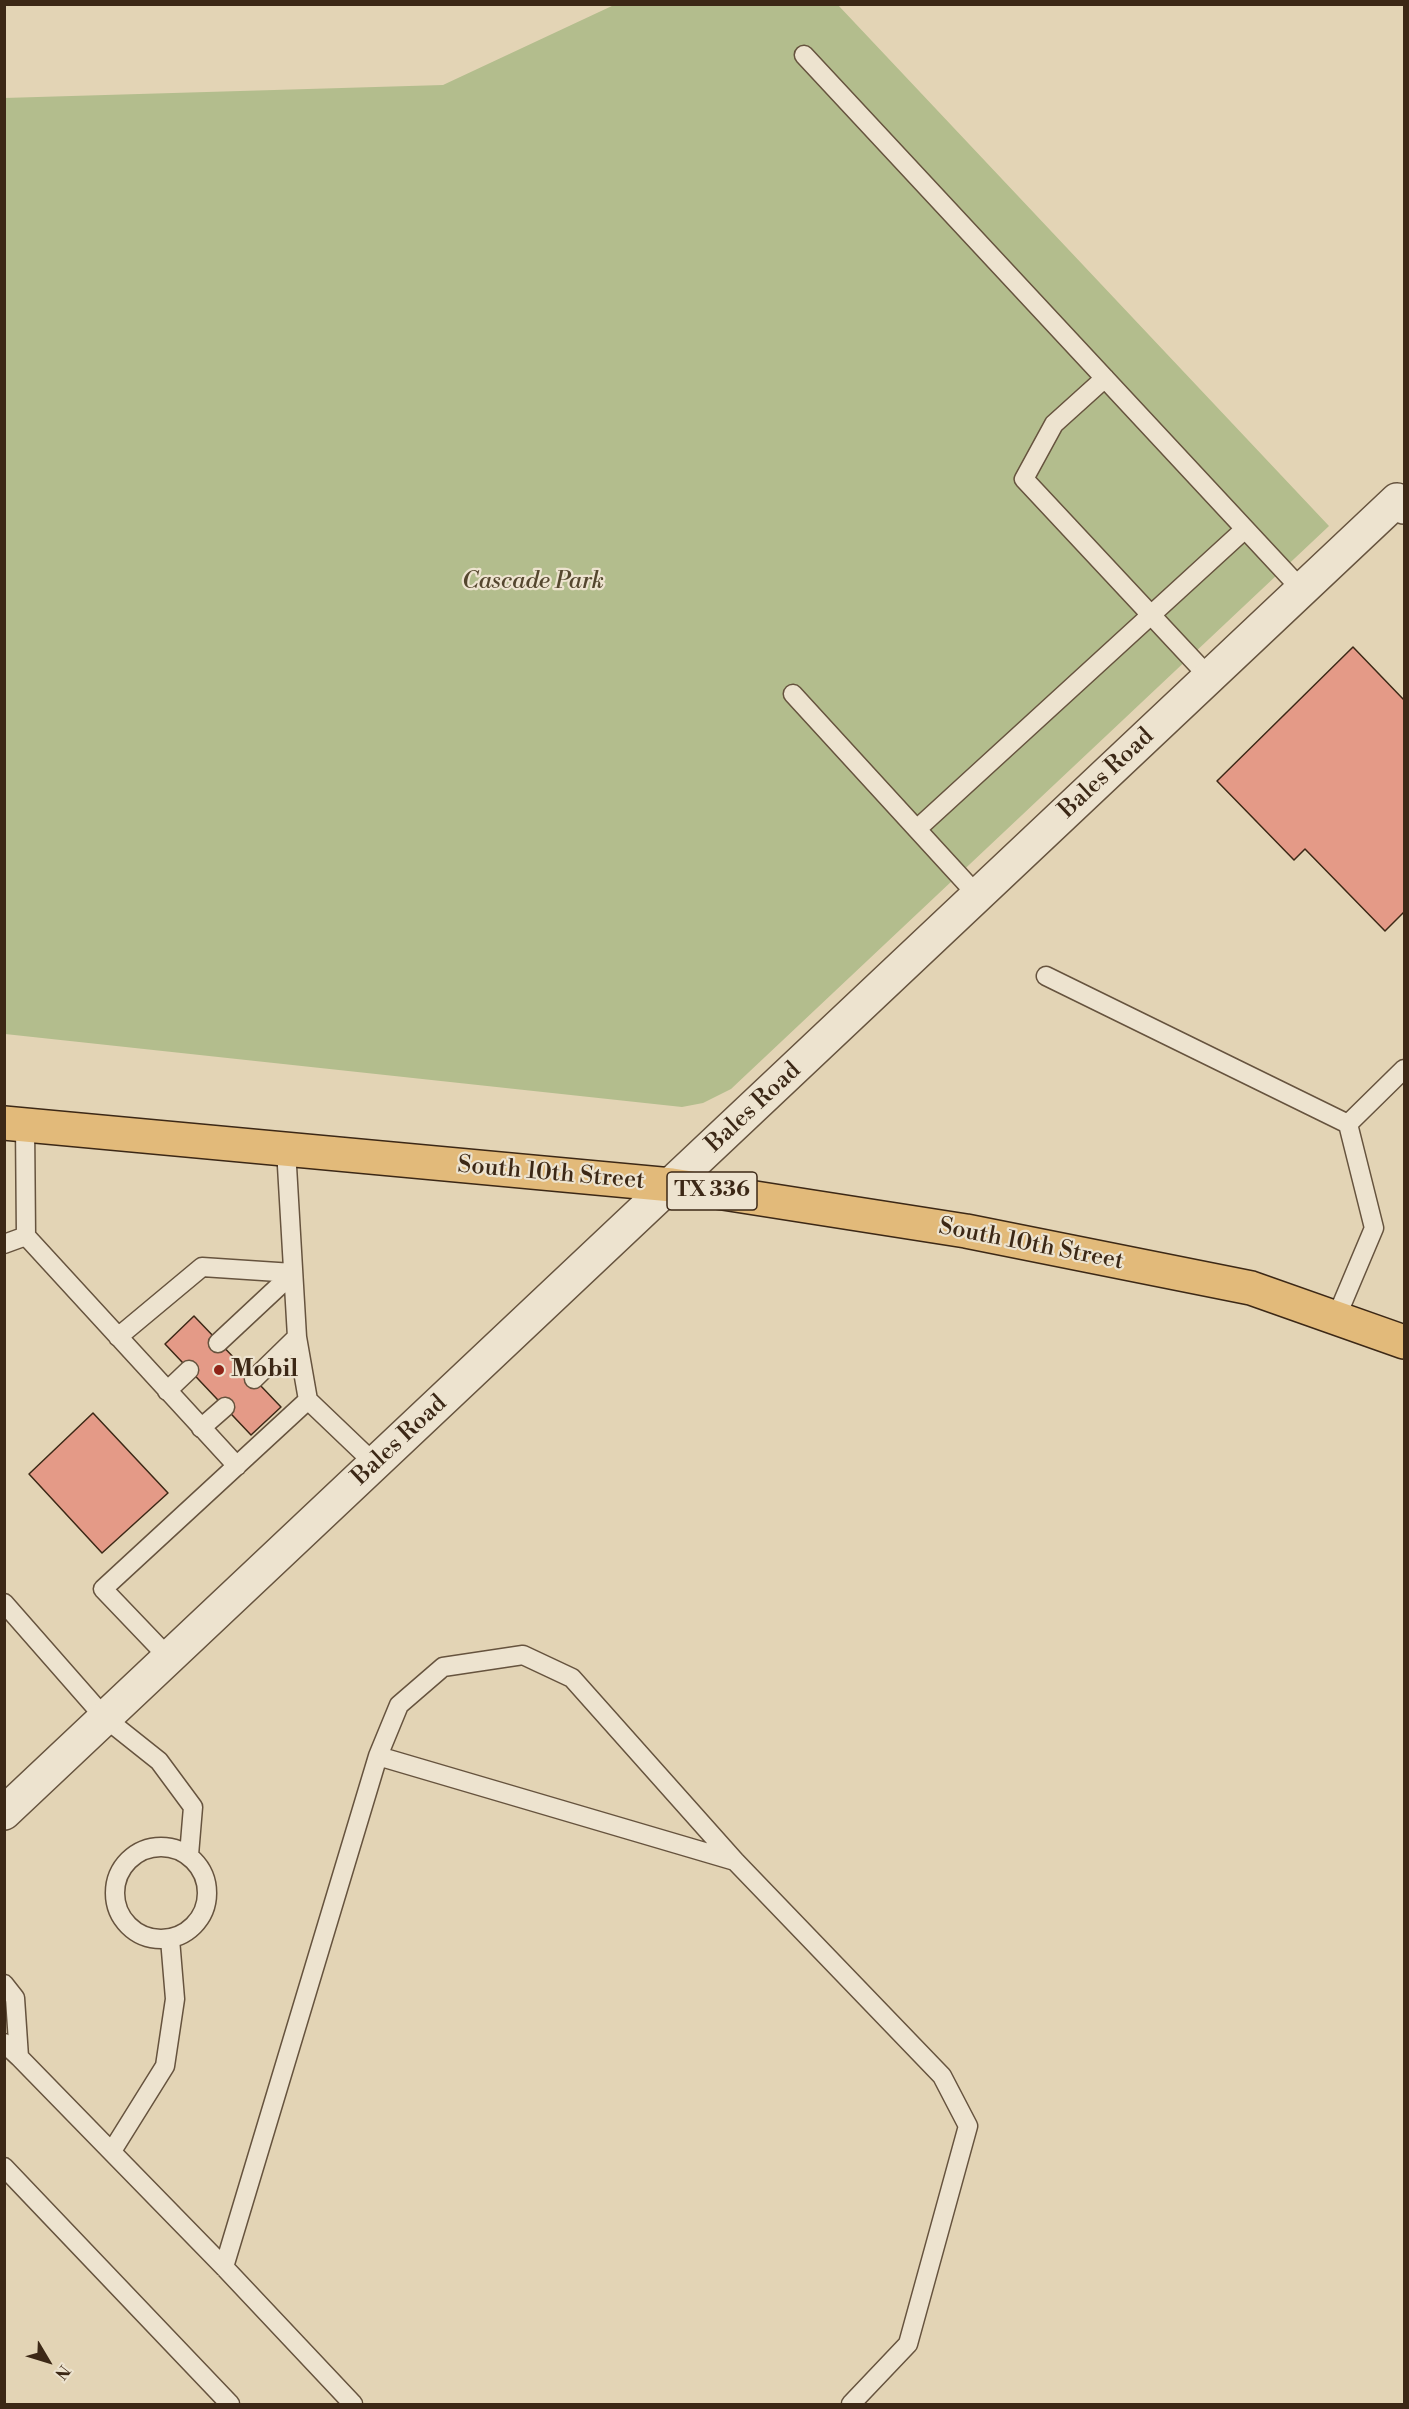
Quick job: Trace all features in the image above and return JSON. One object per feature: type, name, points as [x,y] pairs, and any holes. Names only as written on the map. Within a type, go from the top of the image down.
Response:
[{"type":"main road","name":"South 10th Street","points":[[15,1124],[672,1185],[966,1231],[1251,1288],[1404,1342]]},
{"type":"street","name":"Bales Road","points":[[4,1813],[1209,677],[1302,590],[1401,504]]},
{"type":"lane","points":[[804,55],[1302,590]]},
{"type":"lane","points":[[1105,378],[1054,424],[1024,479],[1209,677]]},
{"type":"lane","points":[[917,830],[1245,529]]},
{"type":"lane","points":[[793,694],[978,896]]},
{"type":"lane","points":[[1046,976],[1348,1124],[1374,1228],[1336,1318]]},
{"type":"lane","points":[[1348,1124],[1404,1069]]},
{"type":"lane","points":[[15,1124],[26,1236],[237,1466]]},
{"type":"lane","points":[[286,1149],[297,1337],[308,1400],[375,1464]]},
{"type":"lane","points":[[4,1244],[26,1236]]},
{"type":"lane","points":[[118,1337],[202,1267],[293,1273]]},
{"type":"lane","points":[[218,1343],[293,1273]]},
{"type":"lane","points":[[254,1379],[297,1337]]},
{"type":"lane","points":[[167,1391],[189,1370]]},
{"type":"lane","points":[[169,1658],[103,1589],[308,1400]]},
{"type":"lane","points":[[201,1428],[225,1407]]},
{"type":"lane","points":[[4,1603],[105,1718],[159,1761],[193,1807],[189,1855]]},
{"type":"lane","points":[[224,2267],[378,1756],[399,1705],[443,1667],[523,1655],[572,1678],[735,1861],[942,2076],[968,2127],[908,2344],[850,2404]]},
{"type":"lane","points":[[378,1756],[735,1861]]},
{"type":"lane","points":[[159,1846],[175,1848],[189,1855],[200,1866],[206,1880],[208,1896],[204,1911],[195,1924],[184,1933],[170,1939],[148,1937],[128,1926],[120,1914],[115,1899],[115,1884],[120,1870],[144,1849],[159,1846]]},
{"type":"lane","points":[[112,2151],[165,2066],[175,1999],[170,1939]]},
{"type":"lane","points":[[4,1984],[15,1998],[19,2057]]},
{"type":"lane","points":[[4,2043],[224,2267],[352,2404]]},
{"type":"lane","points":[[4,2167],[230,2404]]},
{"type":"green space","name":"Cascade Park","points":[[614,5],[838,5],[1329,526],[731,1089],[703,1103],[682,1107],[5,1034],[4,98],[443,85]]},
{"type":"building","points":[[1353,647],[1404,700],[1404,912],[1385,931],[1305,849],[1294,860],[1217,781]]},
{"type":"building","points":[[194,1316],[281,1407],[251,1435],[165,1344]]},
{"type":"building","points":[[93,1413],[168,1493],[102,1553],[29,1474]]},
{"type":"place","name":"Mobil","points":[[219,1370]]}]
